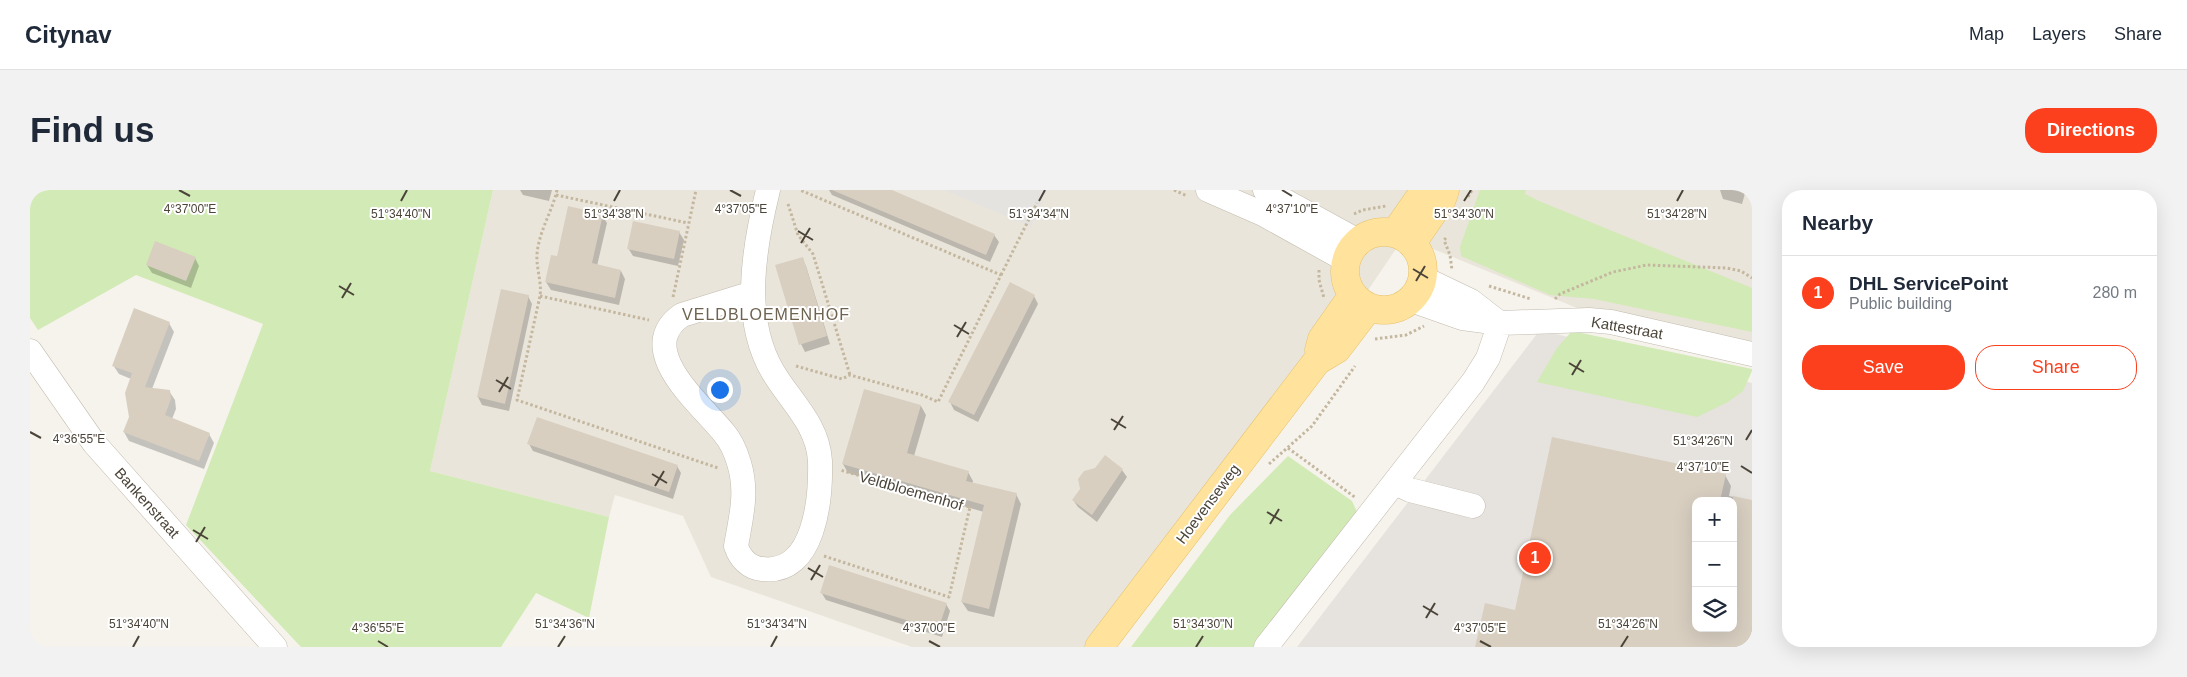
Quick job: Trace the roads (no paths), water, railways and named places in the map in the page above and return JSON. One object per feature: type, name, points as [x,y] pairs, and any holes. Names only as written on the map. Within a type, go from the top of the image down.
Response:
[{"type":"main road","points":[[1403,238],[1425,190]]},
{"type":"main road","points":[[1403,238],[1442,199],[1455,198]]},
{"type":"main road","points":[[1375,232],[1403,238],[1419,253],[1423,265],[1417,289],[1391,310],[1361,301],[1345,278],[1352,251],[1375,232]]},
{"type":"main road","name":"Hoevenseweg","points":[[1100,647],[1317,361],[1322,339],[1361,301]]},
{"type":"street","points":[[1208,190],[1352,251]]},
{"type":"street","points":[[1265,190],[1352,251]]},
{"type":"street","points":[[753,293],[694,310],[673,323],[665,333],[664,345],[671,367],[680,385],[725,433],[733,448],[742,477],[743,510],[736,546],[746,563],[761,569],[776,570],[788,566],[801,556],[810,537],[817,498],[819,464],[814,434],[772,371],[762,348],[753,293],[756,245],[777,194]]},
{"type":"street","points":[[1266,647],[1484,367],[1492,350],[1500,323],[1450,285],[1417,289]]},
{"type":"street","name":"Kattestraat","points":[[1500,323],[1589,320],[1611,322],[1752,354]]},
{"type":"street","name":"Bankenstraat","points":[[30,352],[94,443],[275,647]]},
{"type":"street","points":[[1395,483],[1410,490],[1473,506]]},
{"type":"place","name":"DHL ServicePoint","points":[[1535,558]]},
{"type":"district","name":"VELDBLOEMENHOF","points":[[766,314]]}]
